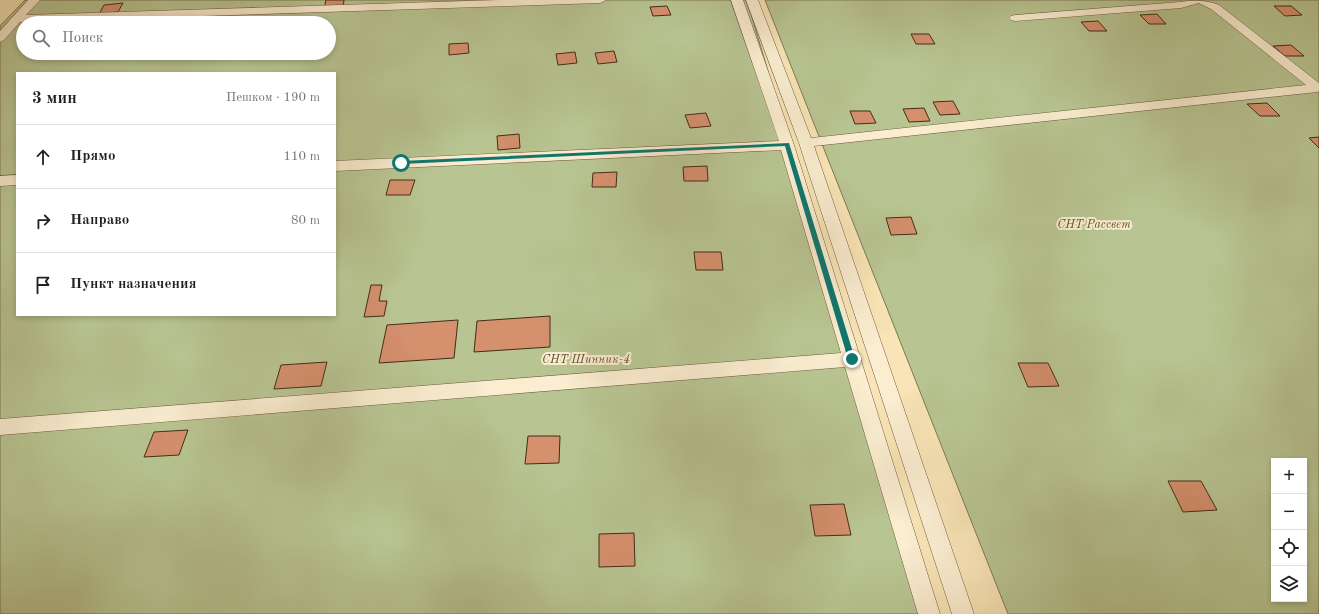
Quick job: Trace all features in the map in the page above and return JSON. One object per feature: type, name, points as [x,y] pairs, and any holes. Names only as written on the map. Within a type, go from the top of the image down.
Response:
[{"type":"lane","points":[[20,16],[34,0]]},
{"type":"lane","points":[[109,16],[600,0]]},
{"type":"lane","points":[[738,0],[787,144],[929,614]]},
{"type":"lane","points":[[752,0],[806,143],[963,614]]},
{"type":"lane","points":[[1015,18],[1181,5],[1197,0]]},
{"type":"lane","points":[[1200,0],[1215,7],[1318,88]]},
{"type":"lane","points":[[0,38],[16,20]]},
{"type":"lane","points":[[806,143],[1318,88]]},
{"type":"lane","points":[[336,166],[787,144]]},
{"type":"lane","points":[[0,181],[16,180]]},
{"type":"lane","points":[[0,427],[852,359]]},
{"type":"green space","name":"СНТ Шинник-4","points":[[25,0],[747,0],[928,614],[0,614],[0,26]]},
{"type":"green space","name":"СНТ Рассвет","points":[[765,0],[1319,0],[1319,614],[1008,614]]},
{"type":"building","points":[[326,0],[344,0],[343,8],[324,9]]},
{"type":"building","points":[[123,3],[118,12],[99,14],[104,5]]},
{"type":"building","points":[[667,6],[671,15],[653,16],[650,7]]},
{"type":"building","points":[[1274,6],[1291,6],[1302,15],[1285,16]]},
{"type":"building","points":[[1157,14],[1166,24],[1149,24],[1140,15]]},
{"type":"building","points":[[1098,21],[1107,31],[1089,31],[1081,22]]},
{"type":"building","points":[[911,34],[929,34],[935,44],[916,44]]},
{"type":"building","points":[[468,43],[469,53],[449,55],[449,44]]},
{"type":"building","points":[[1291,45],[1304,56],[1285,56],[1273,46]]},
{"type":"building","points":[[614,51],[617,62],[598,64],[595,53]]},
{"type":"building","points":[[575,52],[577,63],[558,65],[556,54]]},
{"type":"building","points":[[953,101],[960,114],[940,115],[933,102]]},
{"type":"building","points":[[1267,103],[1280,116],[1260,116],[1247,104]]},
{"type":"building","points":[[924,108],[930,121],[909,122],[903,109]]},
{"type":"building","points":[[850,111],[870,111],[876,123],[855,124]]},
{"type":"building","points":[[706,113],[711,126],[690,128],[685,115]]},
{"type":"building","points":[[519,134],[520,148],[498,150],[497,136]]},
{"type":"building","points":[[1319,137],[1319,148],[1309,138]]},
{"type":"building","points":[[707,166],[708,181],[684,181],[683,167]]},
{"type":"building","points":[[617,172],[616,187],[592,187],[593,173]]},
{"type":"building","points":[[390,180],[415,180],[410,195],[386,195]]},
{"type":"building","points":[[911,217],[917,234],[891,235],[886,218]]},
{"type":"building","points":[[694,252],[721,252],[723,270],[696,270]]},
{"type":"building","points":[[371,285],[382,285],[379,301],[387,301],[384,316],[364,317]]},
{"type":"building","points":[[550,316],[550,347],[474,352],[477,321]]},
{"type":"building","points":[[458,320],[454,358],[379,363],[387,325]]},
{"type":"building","points":[[327,362],[321,386],[274,389],[281,365]]},
{"type":"building","points":[[1018,363],[1048,363],[1059,386],[1028,387]]},
{"type":"building","points":[[188,430],[179,455],[144,457],[154,432]]},
{"type":"building","points":[[528,436],[560,436],[559,463],[525,464]]},
{"type":"building","points":[[1168,481],[1201,481],[1217,510],[1183,512]]},
{"type":"building","points":[[844,504],[851,535],[815,536],[810,505]]},
{"type":"building","points":[[634,533],[635,566],[599,567],[599,534]]},
{"type":"route","points":[[401,163],[787,144],[852,359]]}]
